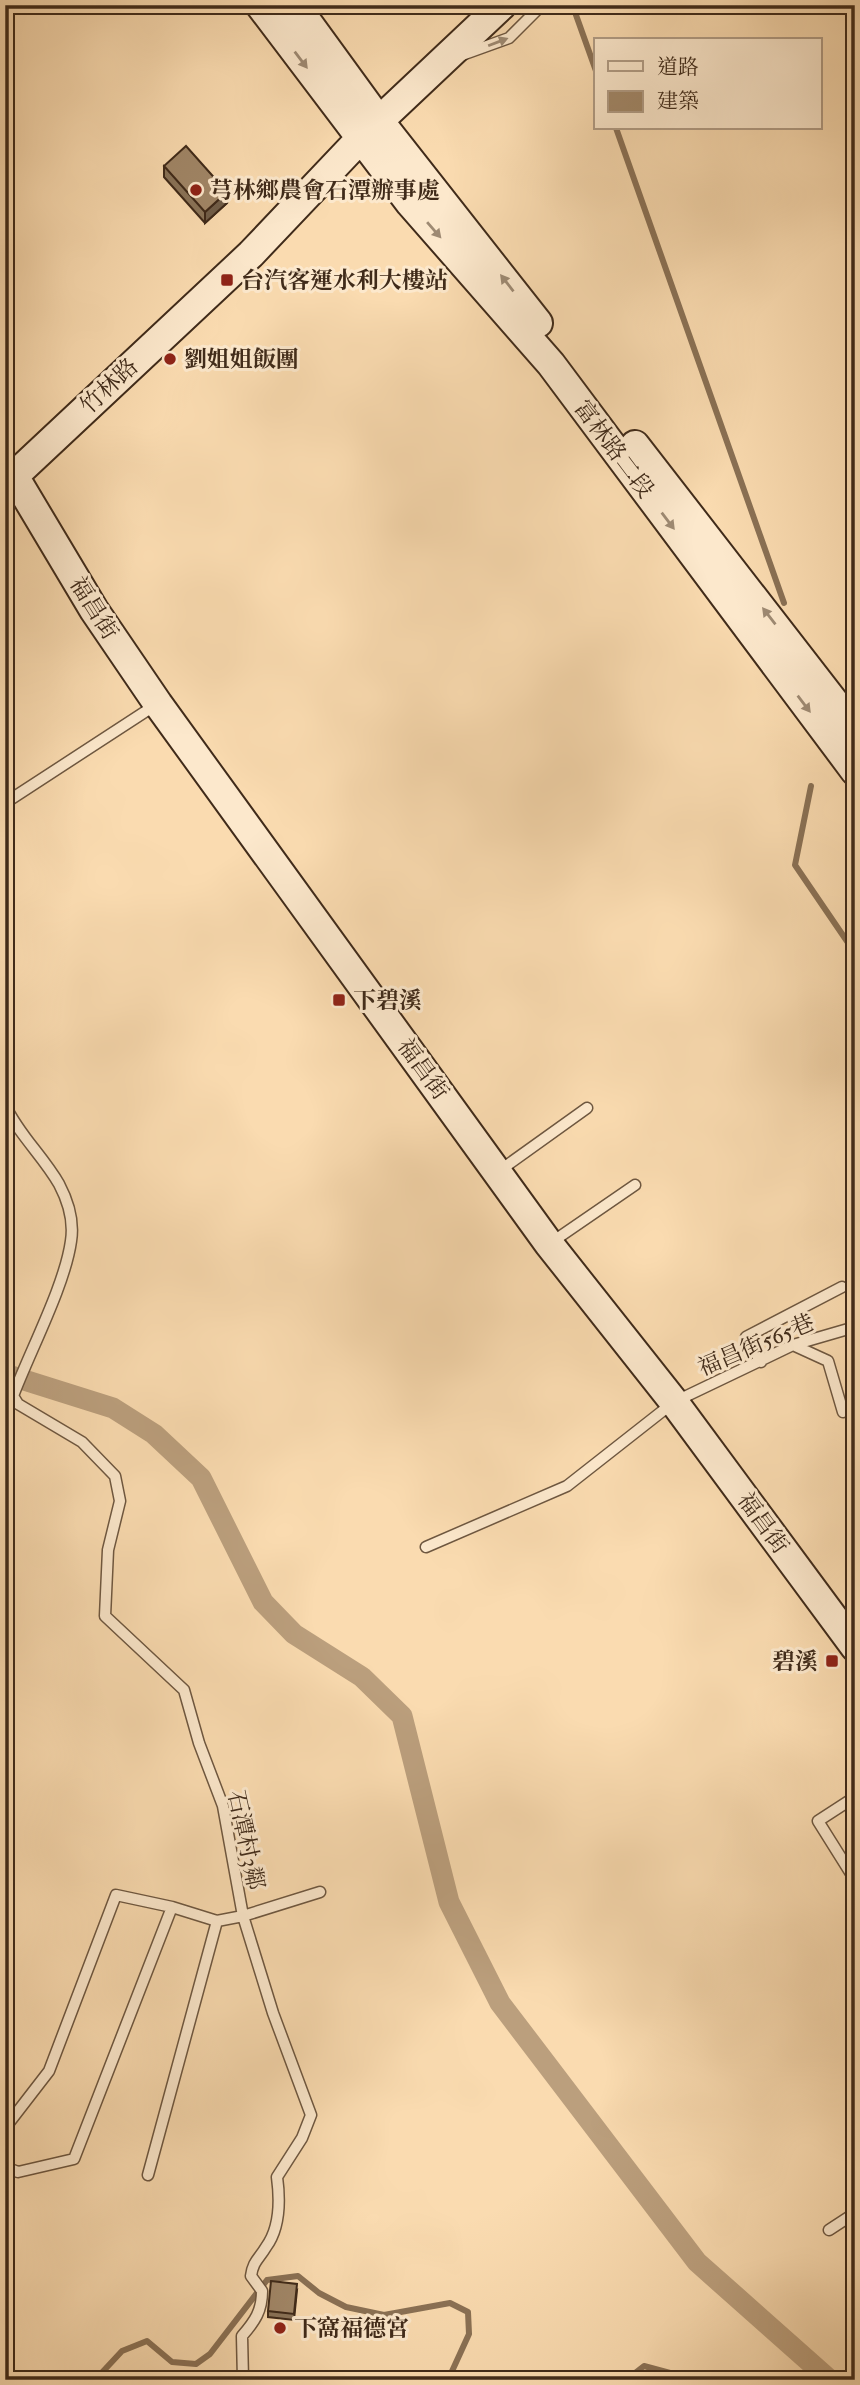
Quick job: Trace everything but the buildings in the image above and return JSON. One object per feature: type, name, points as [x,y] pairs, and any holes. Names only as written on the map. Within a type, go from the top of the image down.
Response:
[{"type":"main road","points":[[260,5],[371,130]]},
{"type":"main road","points":[[295,5],[371,130]]},
{"type":"main road","name":"竹林路","points":[[14,476],[251,254],[371,130],[502,5]]},
{"type":"main road","name":"富林路二段","points":[[371,130],[777,626],[855,729]]},
{"type":"main road","name":"富林路二段","points":[[371,130],[410,203],[551,364],[855,771]]},
{"type":"main road","name":"福昌街","points":[[14,476],[94,610],[158,704],[549,1244],[674,1402],[855,1647]]},
{"type":"lane","points":[[445,62],[509,38],[542,5]]},
{"type":"lane","points":[[445,62],[472,16]]},
{"type":"lane","points":[[5,803],[158,704]]},
{"type":"lane","name":"石潭村3鄰","points":[[5,1105],[24,1140],[58,1183],[67,1202],[71,1223],[71,1242],[13,1396],[18,1404],[82,1442],[115,1476],[120,1501],[108,1550],[105,1616],[184,1690],[199,1743],[223,1806],[243,1916],[273,2013],[312,2115],[302,2138],[277,2177],[281,2203],[268,2246],[253,2262],[253,2278],[262,2291],[258,2318],[242,2336],[243,2380]]},
{"type":"lane","points":[[497,1172],[587,1108]]},
{"type":"lane","points":[[549,1244],[635,1185]]},
{"type":"lane","points":[[761,1362],[746,1337],[842,1287]]},
{"type":"lane","name":"福昌街565巷","points":[[426,1546],[567,1486],[674,1402],[793,1345],[855,1327]]},
{"type":"lane","points":[[793,1345],[828,1361],[843,1412]]},
{"type":"lane","points":[[855,1797],[818,1821],[855,1880]]},
{"type":"lane","points":[[5,2128],[49,2071],[116,1895],[217,1921],[243,1916],[320,1892]]},
{"type":"lane","points":[[5,2167],[18,2172],[74,2159],[172,1908]]},
{"type":"lane","points":[[148,2175],[217,1921]]},
{"type":"lane","points":[[828,2230],[855,2213]]},
{"type":"waterway","points":[[576,15],[594,65]]},
{"type":"waterway","points":[[617,130],[784,603]]},
{"type":"waterway","points":[[811,786],[795,865],[855,953]]},
{"type":"waterway","points":[[5,1374],[113,1408],[154,1434],[201,1478],[263,1602],[294,1634],[362,1677],[402,1716],[449,1902],[500,2003],[697,2262],[830,2380]]},
{"type":"waterway","points":[[95,2380],[122,2351],[147,2341],[172,2362],[196,2364],[210,2354],[267,2280],[298,2276],[319,2293],[346,2307],[384,2315],[450,2303],[468,2312],[469,2334],[448,2380]]},
{"type":"waterway","points":[[626,2380],[644,2366],[670,2373],[680,2380]]},
{"type":"place","name":"芎林鄉農會石潭辦事處","points":[[196,190]]},
{"type":"place","name":"台汽客運水利大樓站","points":[[227,280]]},
{"type":"place","name":"劉姐姐飯團","points":[[170,359]]},
{"type":"place","name":"下碧溪","points":[[339,1000]]},
{"type":"place","name":"碧溪","points":[[832,1661]]},
{"type":"place","name":"下窩福德宮","points":[[280,2328]]}]
